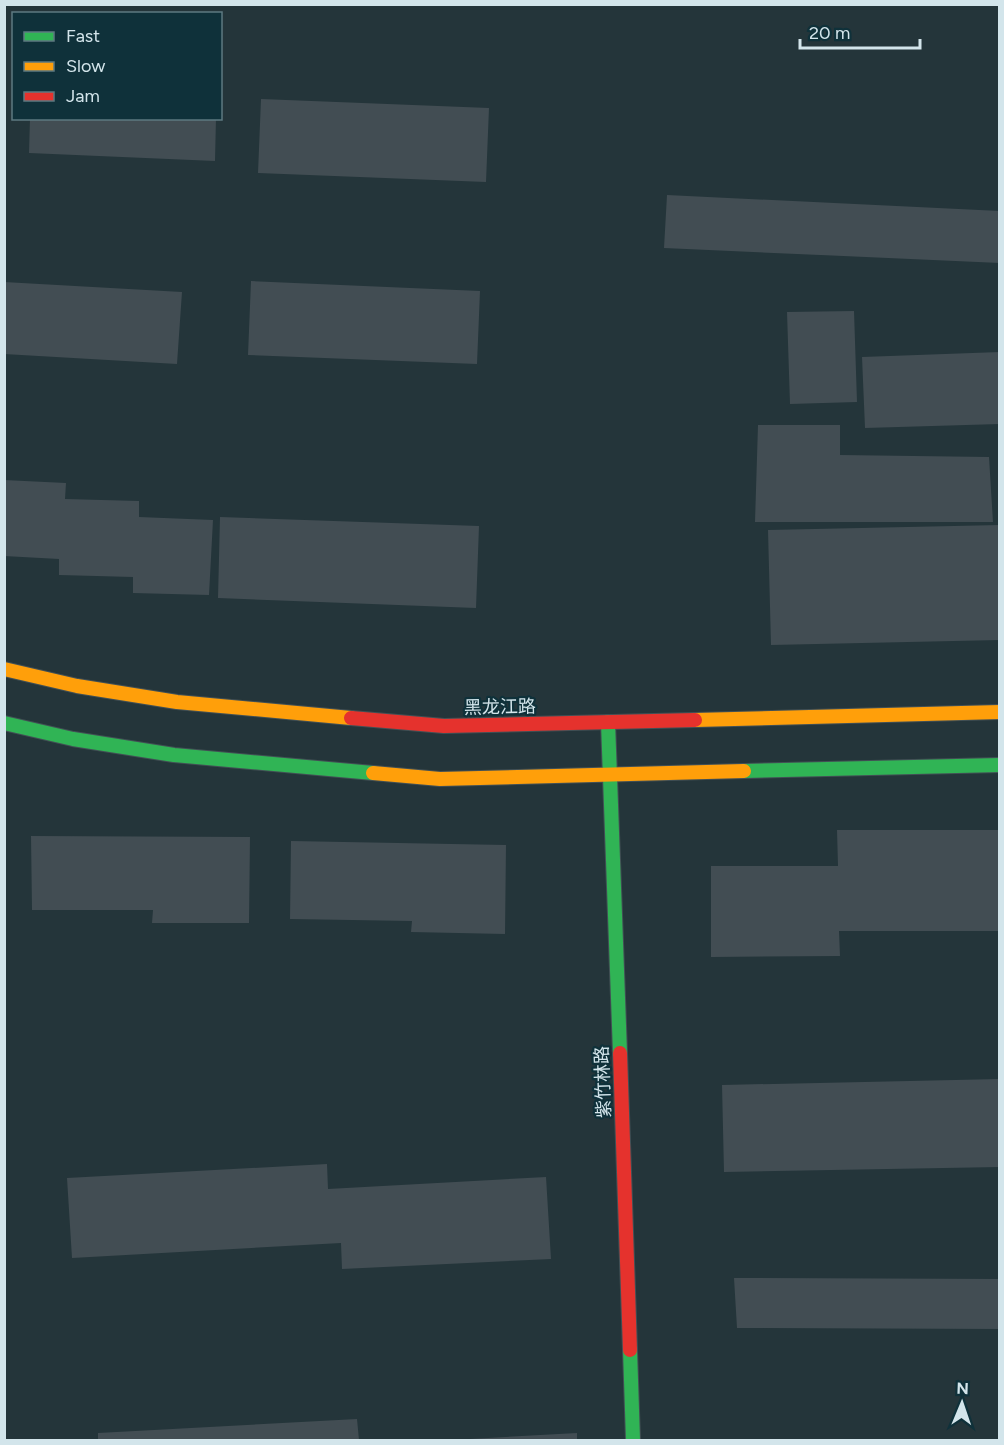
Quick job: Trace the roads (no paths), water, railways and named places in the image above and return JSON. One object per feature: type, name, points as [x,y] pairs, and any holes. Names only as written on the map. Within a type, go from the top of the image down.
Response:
[{"type":"main road","name":"黑龙江路","points":[[4,669],[77,686],[177,702],[444,726],[999,712]]},
{"type":"main road","name":"紫竹林路","points":[[608,722],[633,1440]]},
{"type":"main road","points":[[4,723],[73,739],[163,753],[302,768],[440,779],[999,765]]}]
